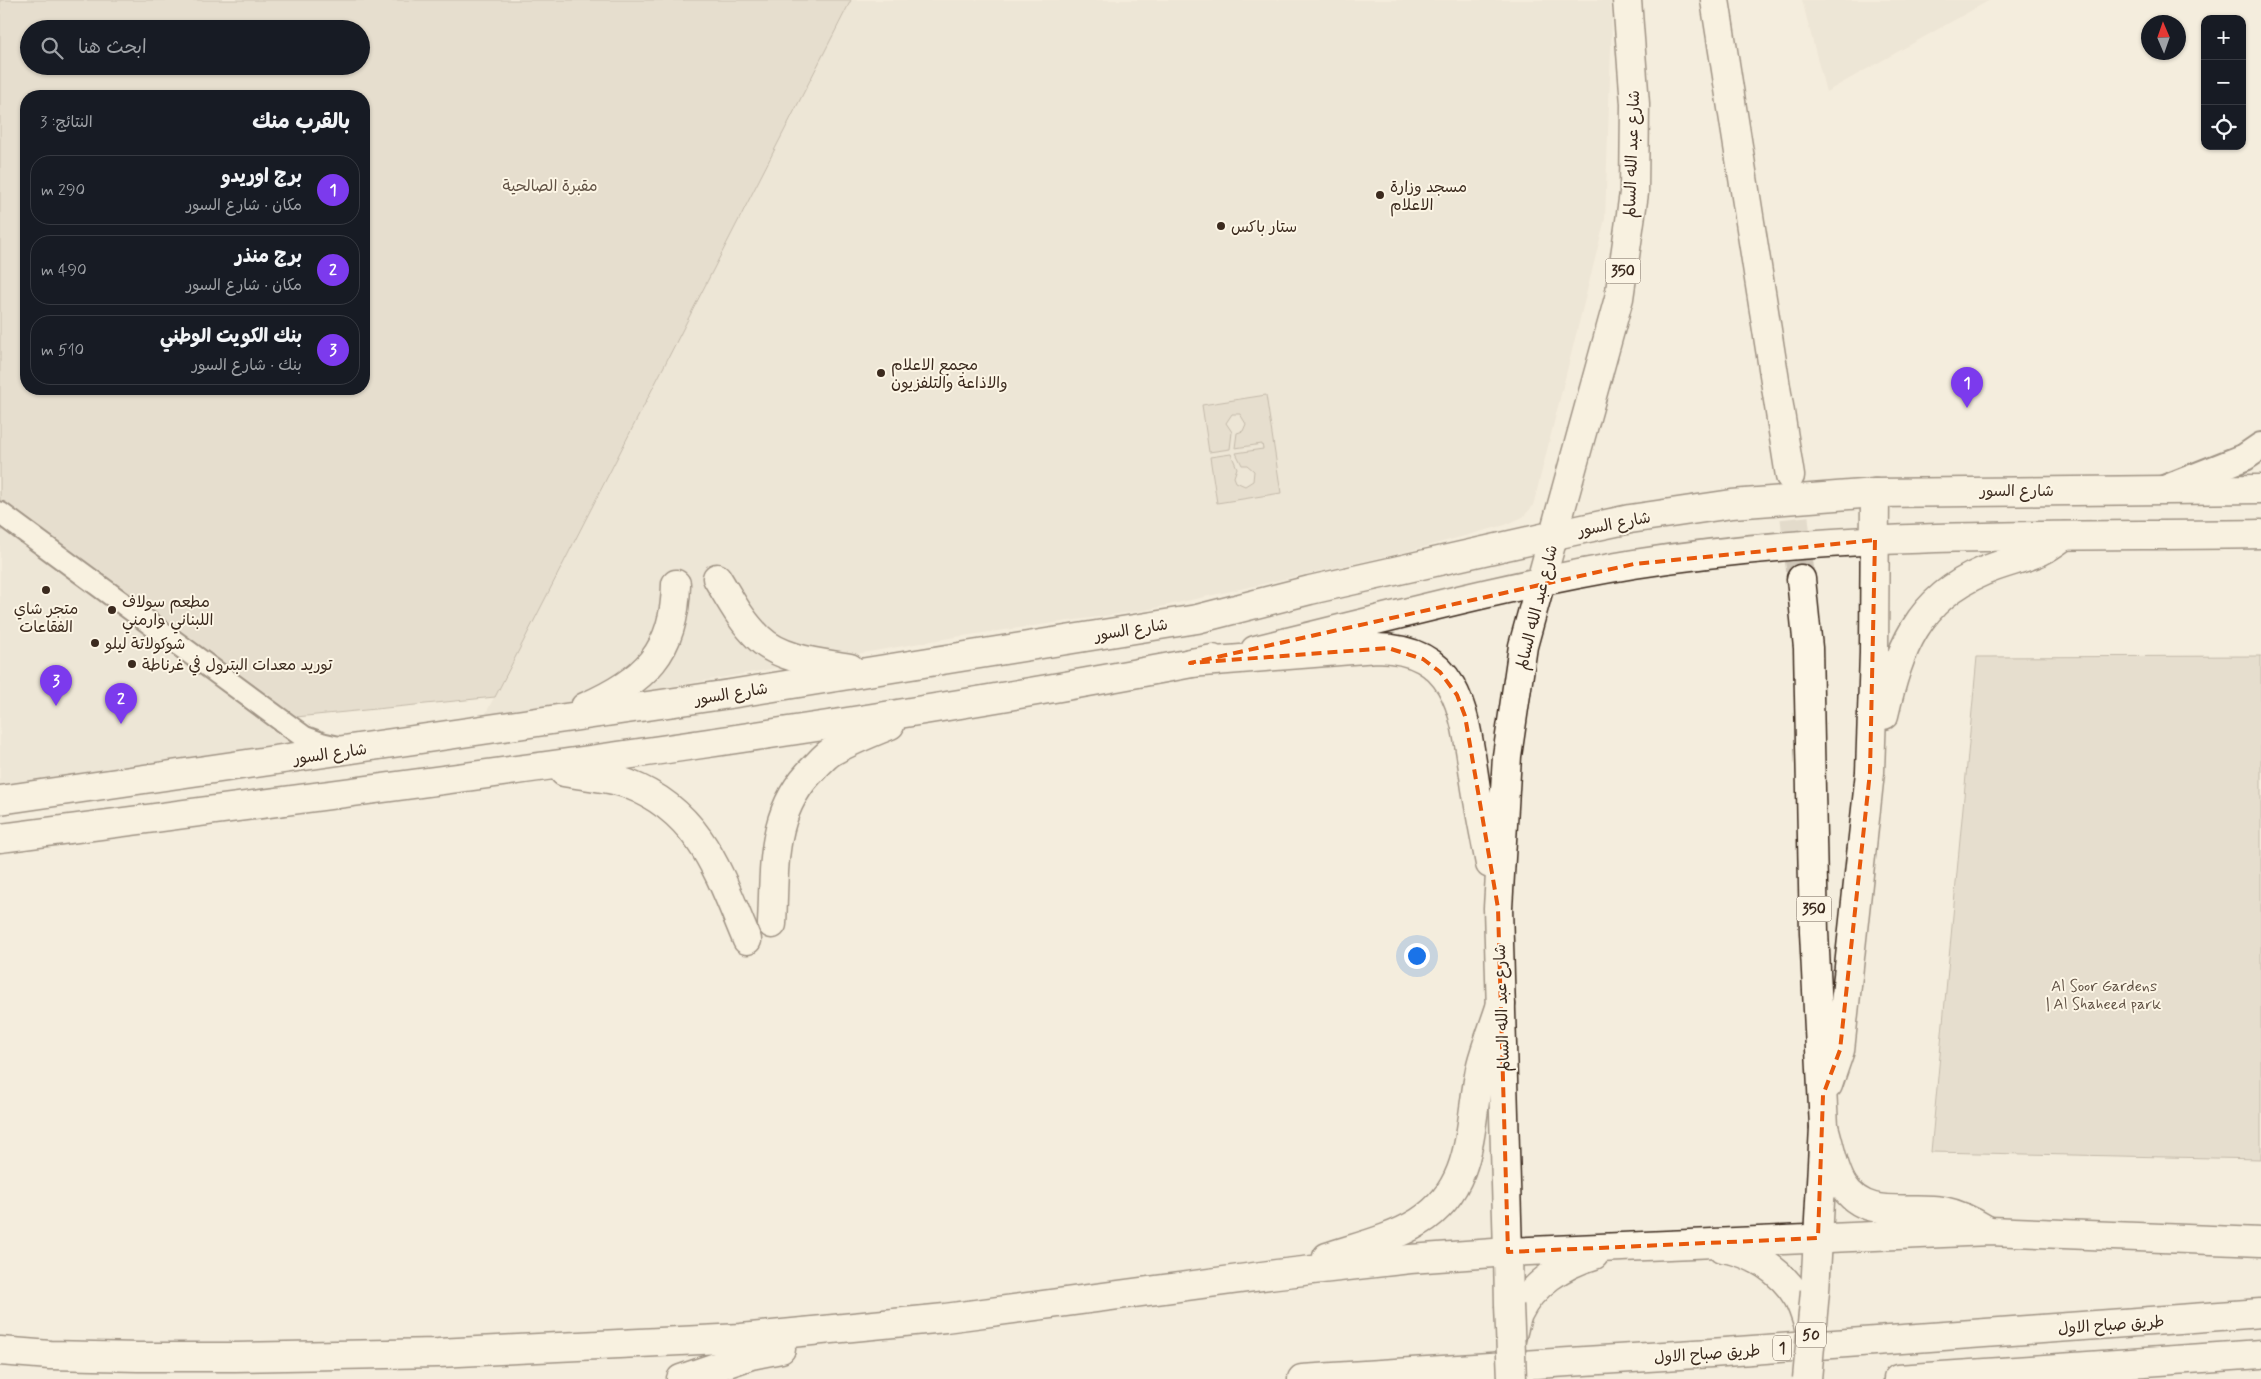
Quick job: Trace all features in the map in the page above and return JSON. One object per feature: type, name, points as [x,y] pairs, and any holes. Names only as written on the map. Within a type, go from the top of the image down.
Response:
[{"type":"main road","name":"شارع عبد الله السالم","points":[[1508,1252],[1498,908],[1507,756],[1523,646],[1619,298],[1632,202],[1636,104],[1628,0]]},
{"type":"main road","points":[[1715,0],[1790,476]]},
{"type":"main road","name":"شارع السور","points":[[0,800],[553,720],[1197,618],[1310,590],[1630,518],[1732,504],[1875,493],[2261,489]]},
{"type":"main road","points":[[1823,1095],[1836,1065],[1840,1050],[1870,772],[1874,680],[1875,493]]},
{"type":"main road","points":[[0,838],[538,768],[712,743],[938,707],[1233,655],[1541,582],[1634,564],[1725,553],[1875,540],[2014,535],[2261,534]]},
{"type":"main road","points":[[1870,772],[1901,655],[1925,612],[1958,583],[1984,571],[2042,551],[2064,536]]},
{"type":"main road","points":[[717,578],[741,618],[760,640],[773,648],[797,657],[869,671]]},
{"type":"main road","name":"350","points":[[1801,579],[1808,648],[1814,932],[1824,1127],[1818,1238],[1806,1294]]},
{"type":"main road","points":[[553,720],[610,696],[630,684],[646,671],[658,655],[670,631],[676,605],[676,584]]},
{"type":"main road","points":[[1190,663],[1377,648],[1407,652],[1432,666],[1452,687],[1465,716],[1476,790],[1498,908]]},
{"type":"main road","points":[[772,924],[776,842],[782,817],[792,796],[806,776],[830,752],[866,735],[938,707]]},
{"type":"main road","points":[[538,768],[628,784],[662,801],[680,814],[694,831],[709,856],[747,940]]},
{"type":"main road","points":[[1277,1274],[1388,1236],[1419,1222],[1444,1202],[1458,1178],[1466,1156],[1481,1066],[1501,1004]]},
{"type":"main road","points":[[1824,1127],[1840,1180],[1857,1200],[1878,1209],[1943,1211],[1967,1219],[1989,1231]]},
{"type":"main road","points":[[0,1351],[50,1355],[138,1357],[438,1353],[741,1338],[945,1318],[1277,1274],[1410,1259],[1508,1252],[1989,1231],[2261,1242]]},
{"type":"main road","points":[[1683,1244],[1729,1249],[1750,1255],[1806,1294]]},
{"type":"main road","points":[[1512,1379],[1511,1340],[1518,1303],[1560,1270],[1580,1259],[1624,1248]]},
{"type":"main road","name":"350","points":[[1508,1252],[1518,1303]]},
{"type":"main road","name":"50","points":[[1806,1294],[1811,1334],[1807,1379]]},
{"type":"main road","name":"طريق صباح الاول","points":[[1302,1379],[1721,1352],[2261,1313]]},
{"type":"main road","points":[[681,1379],[752,1355],[945,1318]]},
{"type":"main road","points":[[1898,1379],[2261,1354]]},
{"type":"street","points":[[2160,490],[2245,458],[2261,446]]},
{"type":"street","points":[[0,513],[304,737],[323,744],[351,750]]},
{"type":"highlighted area","points":[[1875,540],[1870,772],[1840,1050],[1823,1095],[1818,1238],[1508,1252],[1498,908],[1465,716],[1457,695],[1440,672],[1423,659],[1388,648],[1190,663],[1634,564]]},
{"type":"shaded area","points":[[851,0],[1610,0],[1612,19],[1605,219],[1533,506],[1523,517],[1505,525],[1405,552],[1146,610],[955,637],[483,719]]},
{"type":"shaded area","points":[[1802,0],[1990,0],[1826,92]]},
{"type":"shaded area","points":[[0,507],[214,665],[329,738],[0,784]]},
{"type":"green space","name":"مقبرة الصالحية","points":[[0,0],[851,0],[495,697],[296,717],[214,665],[0,507]]},
{"type":"green space","points":[[1266,395],[1281,493],[1217,503],[1210,457],[1231,454],[1237,468],[1234,477],[1236,482],[1245,486],[1253,481],[1254,471],[1247,465],[1242,465],[1236,453],[1263,449],[1262,444],[1235,448],[1237,433],[1243,431],[1246,424],[1240,414],[1232,414],[1226,423],[1232,432],[1230,449],[1209,452],[1202,405]]},
{"type":"green space","name":"Al Soor Gardens | Al Shaheed park","points":[[2261,656],[2261,1159],[1931,1152],[1977,657]]},
{"type":"tunnel","points":[[1790,476],[1801,579]]},
{"type":"place","name":"مسجد وزارة الاعلام","points":[[1380,195]]},
{"type":"place","name":"ستار باكس","points":[[1221,226]]},
{"type":"place","name":"مجمع الاعلام والاذاعة والتلفزيون","points":[[881,373]]},
{"type":"place","name":"برج اوريدو","points":[[1967,408]]},
{"type":"place","name":"متجر شاي الفقاعات","points":[[46,590]]},
{"type":"place","name":"مطعم سولاف اللبناني وارمني","points":[[112,610]]},
{"type":"place","name":"شوكولاتة ليلو","points":[[95,643]]},
{"type":"place","name":"توريد معدات البترول في غرناطة","points":[[132,664]]},
{"type":"place","name":"بنك الكويت الوطني","points":[[56,706]]},
{"type":"place","name":"برج منذر","points":[[121,724]]}]
